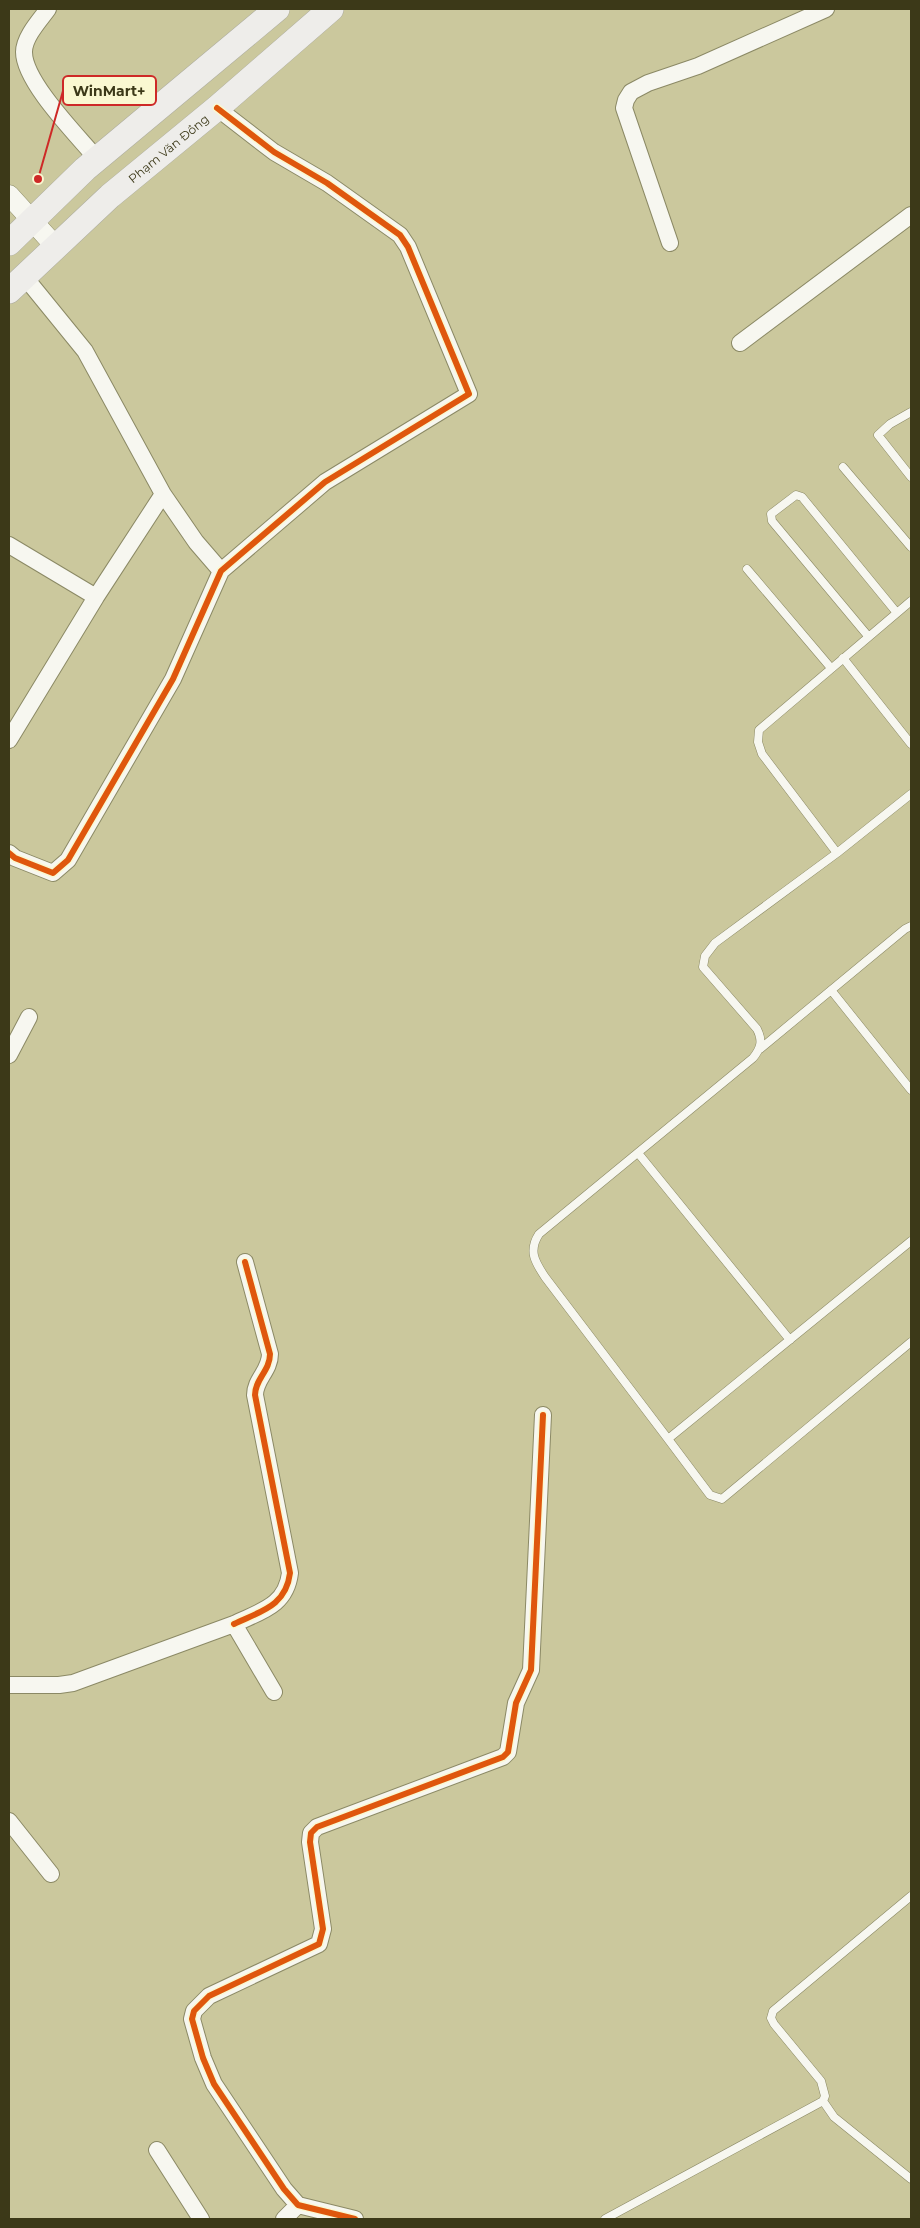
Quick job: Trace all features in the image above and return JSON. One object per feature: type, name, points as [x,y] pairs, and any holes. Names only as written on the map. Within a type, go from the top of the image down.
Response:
[{"type":"main road","name":"Phạm Văn Đồng","points":[[16,283],[110,196],[217,108],[331,9]]},
{"type":"main road","points":[[9,243],[97,159],[269,11]]},
{"type":"street","points":[[48,9],[30,34],[24,51],[27,68],[38,88],[97,159]]},
{"type":"street","points":[[670,243],[624,108],[631,92],[648,83],[698,66],[826,9]]},
{"type":"street","points":[[11,860],[53,874],[68,860],[173,678],[221,570],[325,482],[470,394],[408,247],[400,235],[327,183],[274,152],[217,108]]},
{"type":"street","points":[[9,195],[56,247]]},
{"type":"street","points":[[740,343],[911,215]]},
{"type":"street","points":[[16,283],[85,351],[163,494],[196,542],[221,570]]},
{"type":"street","points":[[9,740],[96,597],[163,494]]},
{"type":"street","points":[[9,545],[96,597]]},
{"type":"street","points":[[9,1055],[28,1017]]},
{"type":"street","points":[[9,1685],[59,1685],[73,1682],[234,1624],[277,1602],[288,1586],[290,1573],[254,1395],[255,1388],[268,1369],[270,1354],[245,1262]]},
{"type":"street","points":[[355,2219],[298,2205],[284,2189],[214,2084],[192,2020],[194,2010],[209,1996],[319,1944],[323,1929],[310,1842],[311,1833],[317,1827],[503,1757],[508,1752],[516,1703],[531,1670],[543,1415]]},
{"type":"street","points":[[234,1624],[274,1692]]},
{"type":"street","points":[[9,1821],[51,1874]]},
{"type":"street","points":[[157,2150],[201,2219]]},
{"type":"street","points":[[284,2219],[298,2205]]},
{"type":"lane","points":[[911,412],[890,424],[878,435],[911,477]]},
{"type":"lane","points":[[843,467],[911,547]]},
{"type":"lane","points":[[868,636],[772,521],[771,514],[796,494],[802,497],[896,613]]},
{"type":"lane","points":[[747,569],[831,668]]},
{"type":"lane","points":[[837,853],[762,754],[758,742],[759,730],[911,601]]},
{"type":"lane","points":[[843,658],[911,744]]},
{"type":"lane","points":[[760,1049],[762,1038],[757,1030],[703,967],[705,956],[715,943],[837,853],[911,794]]},
{"type":"lane","points":[[911,926],[831,990],[760,1049],[753,1058],[539,1234],[532,1249],[534,1260],[545,1278],[710,1495],[722,1499],[911,1342]]},
{"type":"lane","points":[[831,990],[911,1090]]},
{"type":"lane","points":[[638,1152],[790,1340]]},
{"type":"lane","points":[[668,1439],[911,1241]]},
{"type":"lane","points":[[605,2219],[823,2101],[825,2096],[820,2081],[774,2024],[771,2018],[773,2011],[911,1896]]},
{"type":"lane","points":[[823,2101],[834,2117],[911,2179]]},
{"type":"cycle path","points":[[9,853],[15,858],[53,873],[68,860],[173,679],[221,571],[325,482],[469,394],[408,247],[400,235],[327,183],[274,152],[217,108]]},
{"type":"cycle path","points":[[234,1624],[263,1611],[278,1600],[288,1584],[290,1573],[255,1395],[257,1384],[268,1365],[270,1354],[245,1262]]},
{"type":"cycle path","points":[[355,2219],[298,2205],[284,2189],[214,2084],[203,2058],[192,2019],[194,2011],[209,1996],[319,1944],[323,1929],[310,1842],[311,1833],[317,1827],[503,1757],[508,1752],[516,1703],[531,1670],[543,1415]]},
{"type":"place","name":"WinMart+","points":[[38,179]]}]
